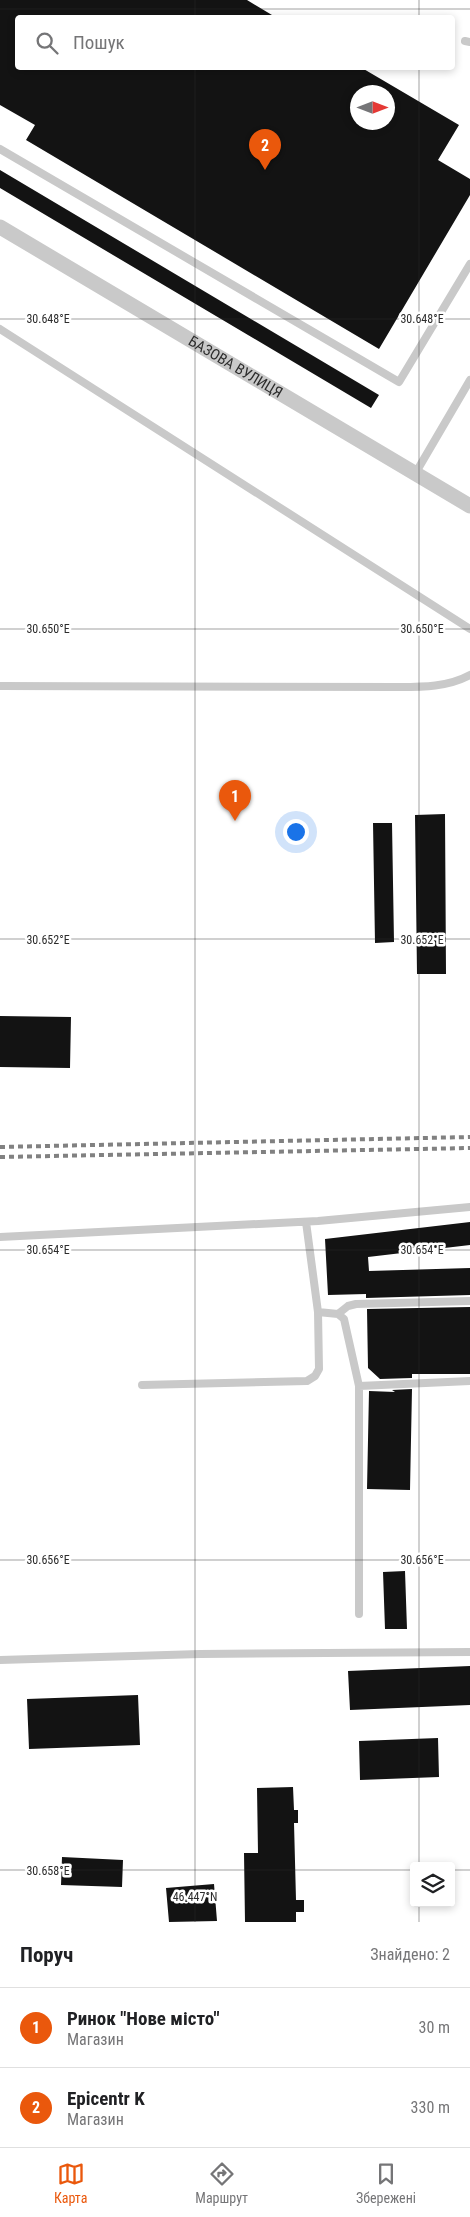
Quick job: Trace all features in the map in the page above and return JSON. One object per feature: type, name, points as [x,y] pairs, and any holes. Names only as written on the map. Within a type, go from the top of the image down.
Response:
[{"type":"street","name":"БАЗОВА ВУЛИЦЯ","points":[[0,227],[470,506]]},
{"type":"lane","points":[[0,149],[398,382],[470,264]]},
{"type":"lane","points":[[0,329],[470,629]]},
{"type":"lane","points":[[415,474],[470,380]]},
{"type":"lane","points":[[0,686],[399,687],[430,686],[460,680],[470,675]]},
{"type":"lane","points":[[0,1237],[306,1222],[470,1207]]},
{"type":"lane","points":[[142,1385],[307,1381],[315,1376],[319,1369],[318,1312],[306,1222]]},
{"type":"lane","points":[[338,1314],[348,1306],[356,1304],[470,1301]]},
{"type":"lane","points":[[318,1312],[338,1314],[344,1319],[359,1386],[359,1614]]},
{"type":"lane","points":[[359,1386],[470,1381]]},
{"type":"lane","points":[[0,1660],[200,1654],[470,1652]]},
{"type":"building","points":[[0,0],[247,0],[272,15],[15,15],[15,70],[365,70],[391,85],[350,85],[350,130],[395,130],[395,87],[459,125],[438,160],[470,179],[470,195],[379,349],[26,140],[35,125],[0,105]]},
{"type":"building","points":[[0,170],[379,395],[371,408],[0,188]]},
{"type":"building","points":[[445,814],[446,974],[417,974],[415,815]]},
{"type":"building","points":[[373,823],[392,823],[394,942],[375,943]]},
{"type":"building","points":[[0,1016],[71,1017],[70,1068],[0,1067]]},
{"type":"building","points":[[470,1222],[470,1245],[368,1257],[369,1271],[470,1268],[470,1295],[366,1298],[366,1294],[328,1295],[325,1239]]},
{"type":"building","points":[[470,1307],[470,1374],[412,1374],[412,1378],[380,1379],[368,1368],[367,1309]]},
{"type":"building","points":[[412,1389],[410,1490],[367,1489],[369,1391],[395,1392],[392,1390]]},
{"type":"building","points":[[405,1571],[407,1629],[385,1629],[383,1572]]},
{"type":"building","points":[[470,1666],[470,1705],[350,1710],[348,1671]]},
{"type":"building","points":[[138,1695],[140,1745],[29,1749],[27,1699]]},
{"type":"building","points":[[438,1738],[439,1777],[360,1780],[359,1741]]},
{"type":"building","points":[[293,1787],[294,1810],[298,1810],[298,1823],[294,1823],[296,1900],[304,1900],[304,1912],[296,1912],[296,1922],[245,1922],[244,1853],[258,1853],[257,1788]]},
{"type":"building","points":[[62,1857],[123,1860],[122,1887],[61,1885]]},
{"type":"building","points":[[214,1884],[217,1921],[169,1922],[166,1888]]},
{"type":"railway","points":[[0,1147],[470,1137]]},
{"type":"railway","points":[[0,1157],[470,1148]]},
{"type":"place","name":"Epicentr K","points":[[265,170]]},
{"type":"place","name":"Ринок \"Нове місто\"","points":[[235,821]]}]
